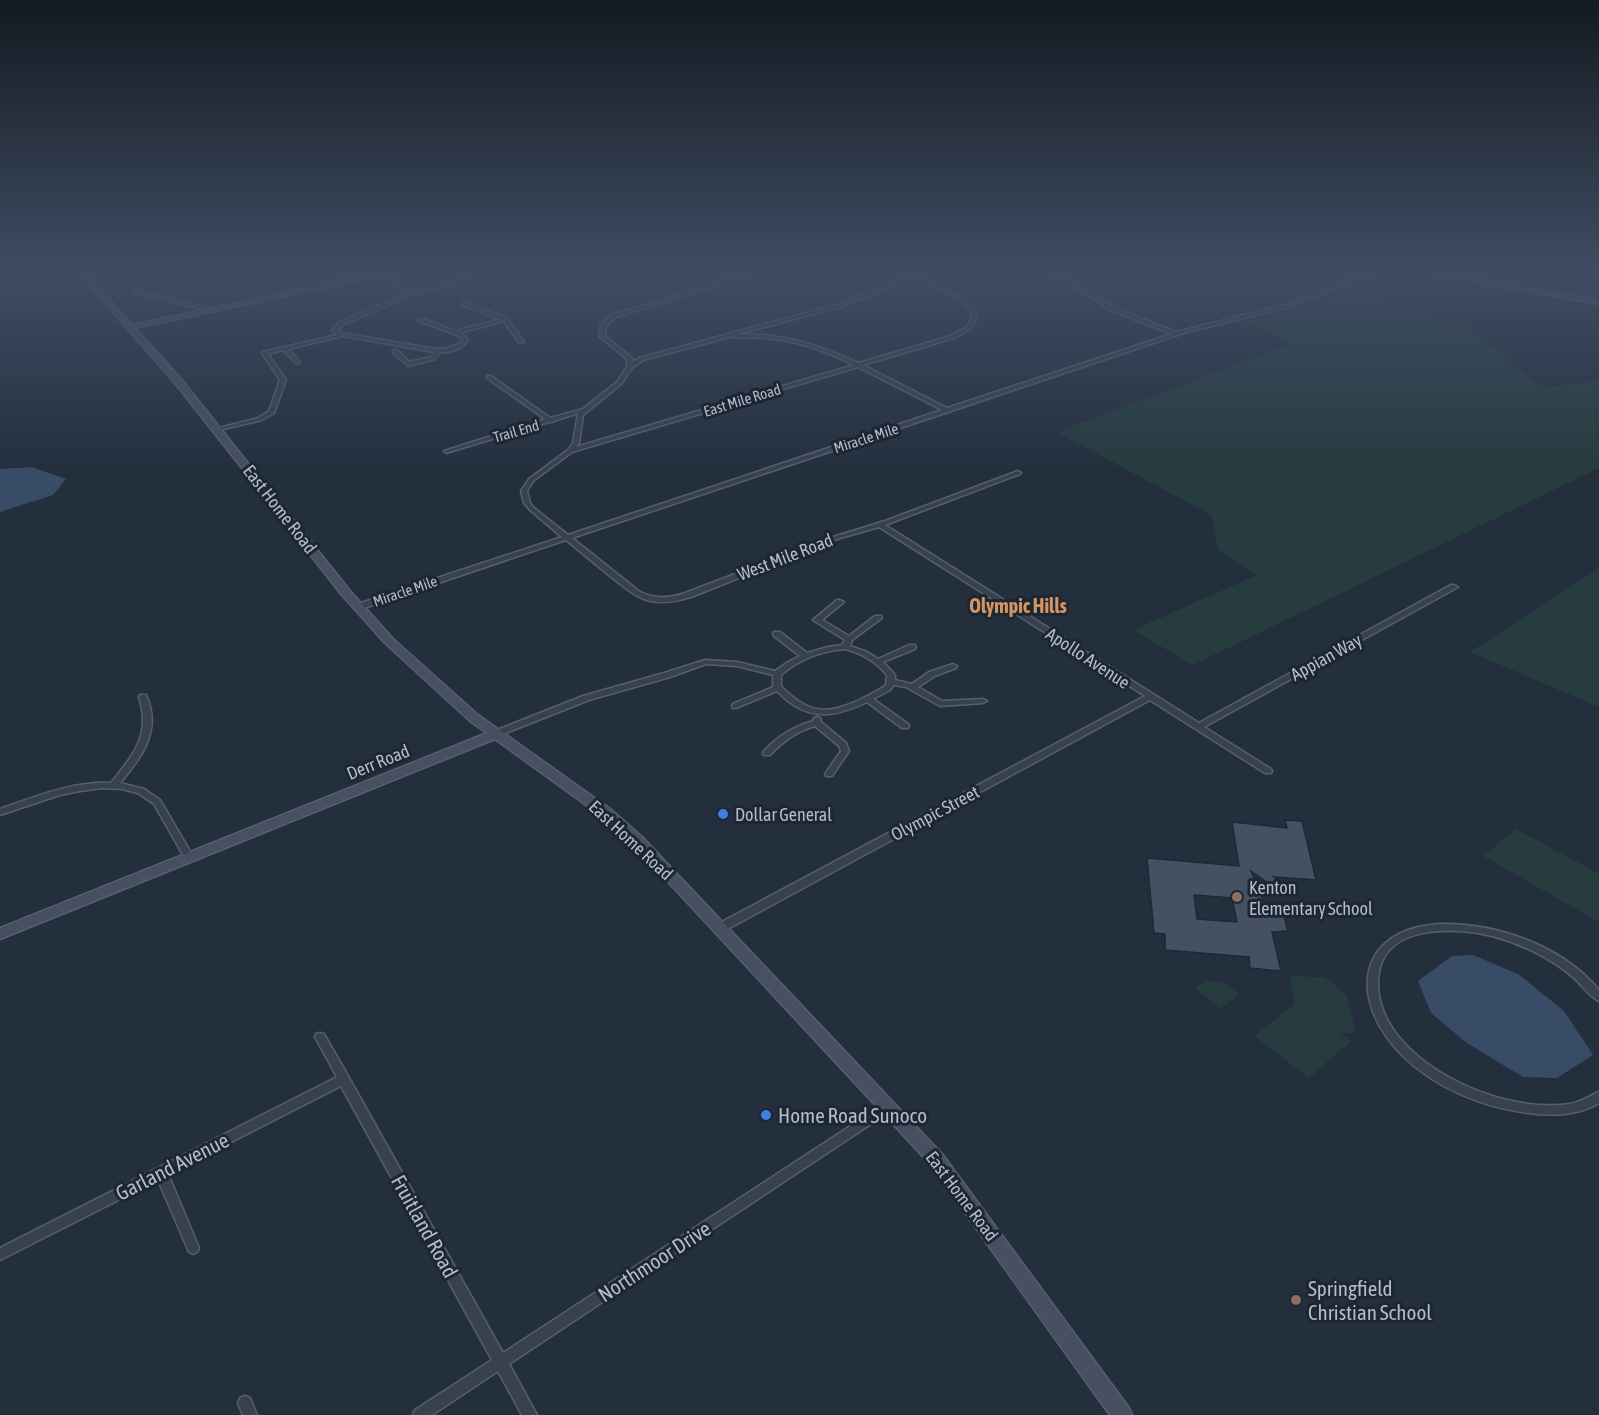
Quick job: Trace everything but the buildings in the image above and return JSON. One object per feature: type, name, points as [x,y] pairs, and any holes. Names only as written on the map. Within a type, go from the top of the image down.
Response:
[{"type":"street","name":"East Home Road","points":[[141,339],[358,607],[417,669],[495,734],[605,812],[638,841],[888,1107],[960,1188],[1122,1415]]},
{"type":"street","points":[[286,351],[328,339]]},
{"type":"street","points":[[217,430],[260,419],[272,412],[283,380],[267,355],[347,339]]},
{"type":"street","points":[[359,339],[438,351],[463,344],[464,339]]},
{"type":"street","points":[[606,339],[630,359],[630,367]]},
{"type":"street","points":[[630,367],[641,359],[713,339]]},
{"type":"street","points":[[771,339],[788,341],[828,352],[948,411]]},
{"type":"street","name":"East Mile Road","points":[[566,537],[532,509],[524,491],[531,480],[570,452],[945,339]]},
{"type":"street","name":"Miracle Mile","points":[[358,607],[1161,339]]},
{"type":"street","points":[[286,351],[297,362]]},
{"type":"street","points":[[395,351],[408,364],[434,358],[438,351]]},
{"type":"street","name":"Trail End","points":[[447,450],[551,421],[585,409],[619,383],[630,367]]},
{"type":"street","points":[[489,377],[551,421]]},
{"type":"street","points":[[570,452],[576,443],[578,417],[585,409]]},
{"type":"street","name":"West Mile Road","points":[[566,537],[637,594],[650,599],[664,600],[688,595],[835,537],[879,524],[1018,473]]},
{"type":"street","name":"Apollo Avenue","points":[[879,524],[1268,771]]},
{"type":"street","name":"Appian Way","points":[[1197,727],[1454,587]]},
{"type":"street","points":[[840,602],[817,620],[847,643],[877,662],[891,675],[891,682],[885,691],[841,712],[819,714],[799,706],[778,688],[777,674],[783,668],[825,649],[847,643],[878,618]]},
{"type":"street","points":[[777,634],[807,657]]},
{"type":"street","points":[[877,662],[912,647]]},
{"type":"street","name":"Derr Road","points":[[0,934],[586,698],[705,662],[737,664],[777,674]]},
{"type":"street","points":[[913,687],[932,674],[953,666]]},
{"type":"street","points":[[891,682],[913,687],[940,704],[982,701]]},
{"type":"street","points":[[735,706],[778,688]]},
{"type":"street","points":[[113,786],[131,765],[146,738],[150,711],[143,697]]},
{"type":"street","name":"Olympic Street","points":[[720,928],[1150,697]]},
{"type":"street","points":[[867,699],[905,726]]},
{"type":"street","points":[[817,723],[819,714]]},
{"type":"street","points":[[767,753],[781,737],[794,729],[817,723]]},
{"type":"street","points":[[817,723],[843,745],[845,751],[829,774]]},
{"type":"street","points":[[0,813],[70,790],[113,786],[140,791],[157,802],[189,858]]},
{"type":"street","points":[[1598,994],[1563,964],[1524,943],[1483,930],[1453,927],[1406,934],[1382,950],[1371,974],[1374,1004],[1392,1036],[1424,1067],[1466,1092],[1513,1107],[1557,1111],[1594,1102],[1599,1097]]},
{"type":"street","name":"Fruitland Road","points":[[320,1037],[530,1415]]},
{"type":"street","name":"Garland Avenue","points":[[0,1254],[344,1079]]},
{"type":"street","name":"Northmoor Drive","points":[[420,1415],[888,1107]]},
{"type":"street","points":[[161,1172],[193,1248]]},
{"type":"green space","points":[[1284,339],[1480,339],[1544,387],[1599,381],[1599,468],[1193,665],[1133,630],[1257,575],[1218,550],[1211,515],[1057,432],[1293,343]]},
{"type":"green space","points":[[1599,568],[1599,707],[1470,652]]},
{"type":"green space","points":[[1516,829],[1599,874],[1599,922],[1483,856]]},
{"type":"green space","points":[[1290,976],[1324,977],[1346,994],[1356,1033],[1340,1033],[1351,1041],[1309,1078],[1254,1036],[1295,1004]]},
{"type":"green space","points":[[1207,980],[1225,983],[1239,994],[1221,1009],[1195,988]]},
{"type":"water","points":[[32,467],[66,479],[53,495],[0,512],[0,469]]},
{"type":"water","points":[[1473,955],[1518,974],[1564,1011],[1593,1055],[1557,1078],[1523,1077],[1467,1043],[1431,1013],[1418,981],[1452,956]]},
{"type":"place","name":"Dollar General","points":[[723,814]]},
{"type":"place","name":"Kenton Elementary School","points":[[1237,897]]},
{"type":"place","name":"Home Road Sunoco","points":[[766,1115]]},
{"type":"place","name":"Springfield Christian School","points":[[1296,1300]]},
{"type":"district","name":"Olympic Hills","points":[[1018,605]]}]
